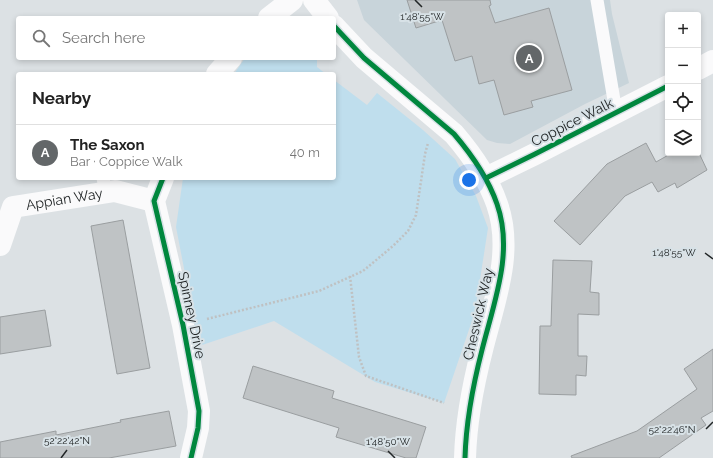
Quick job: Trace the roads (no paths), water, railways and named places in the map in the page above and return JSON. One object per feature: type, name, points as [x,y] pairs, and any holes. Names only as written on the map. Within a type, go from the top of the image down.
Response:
[{"type":"street","points":[[272,16],[292,0]]},
{"type":"street","points":[[314,0],[326,16]]},
{"type":"street","name":"Cheswick Way","points":[[336,28],[364,58],[459,139],[486,178],[497,204],[503,230],[503,253],[499,288],[482,349],[471,397],[465,458]]},
{"type":"street","points":[[219,72],[228,60]]},
{"type":"street","points":[[701,67],[713,61]]},
{"type":"street","name":"Coppice Walk","points":[[486,178],[665,88]]},
{"type":"street","points":[[154,201],[162,180]]},
{"type":"street","name":"Appian Way","points":[[0,245],[13,207],[104,186],[115,191],[154,201]]},
{"type":"street","name":"Spinney Drive","points":[[154,201],[183,325],[199,411],[198,428],[191,458]]},
{"type":"lane","points":[[597,0],[616,112]]},
{"type":"place","name":"The Saxon","points":[[529,58]]}]
